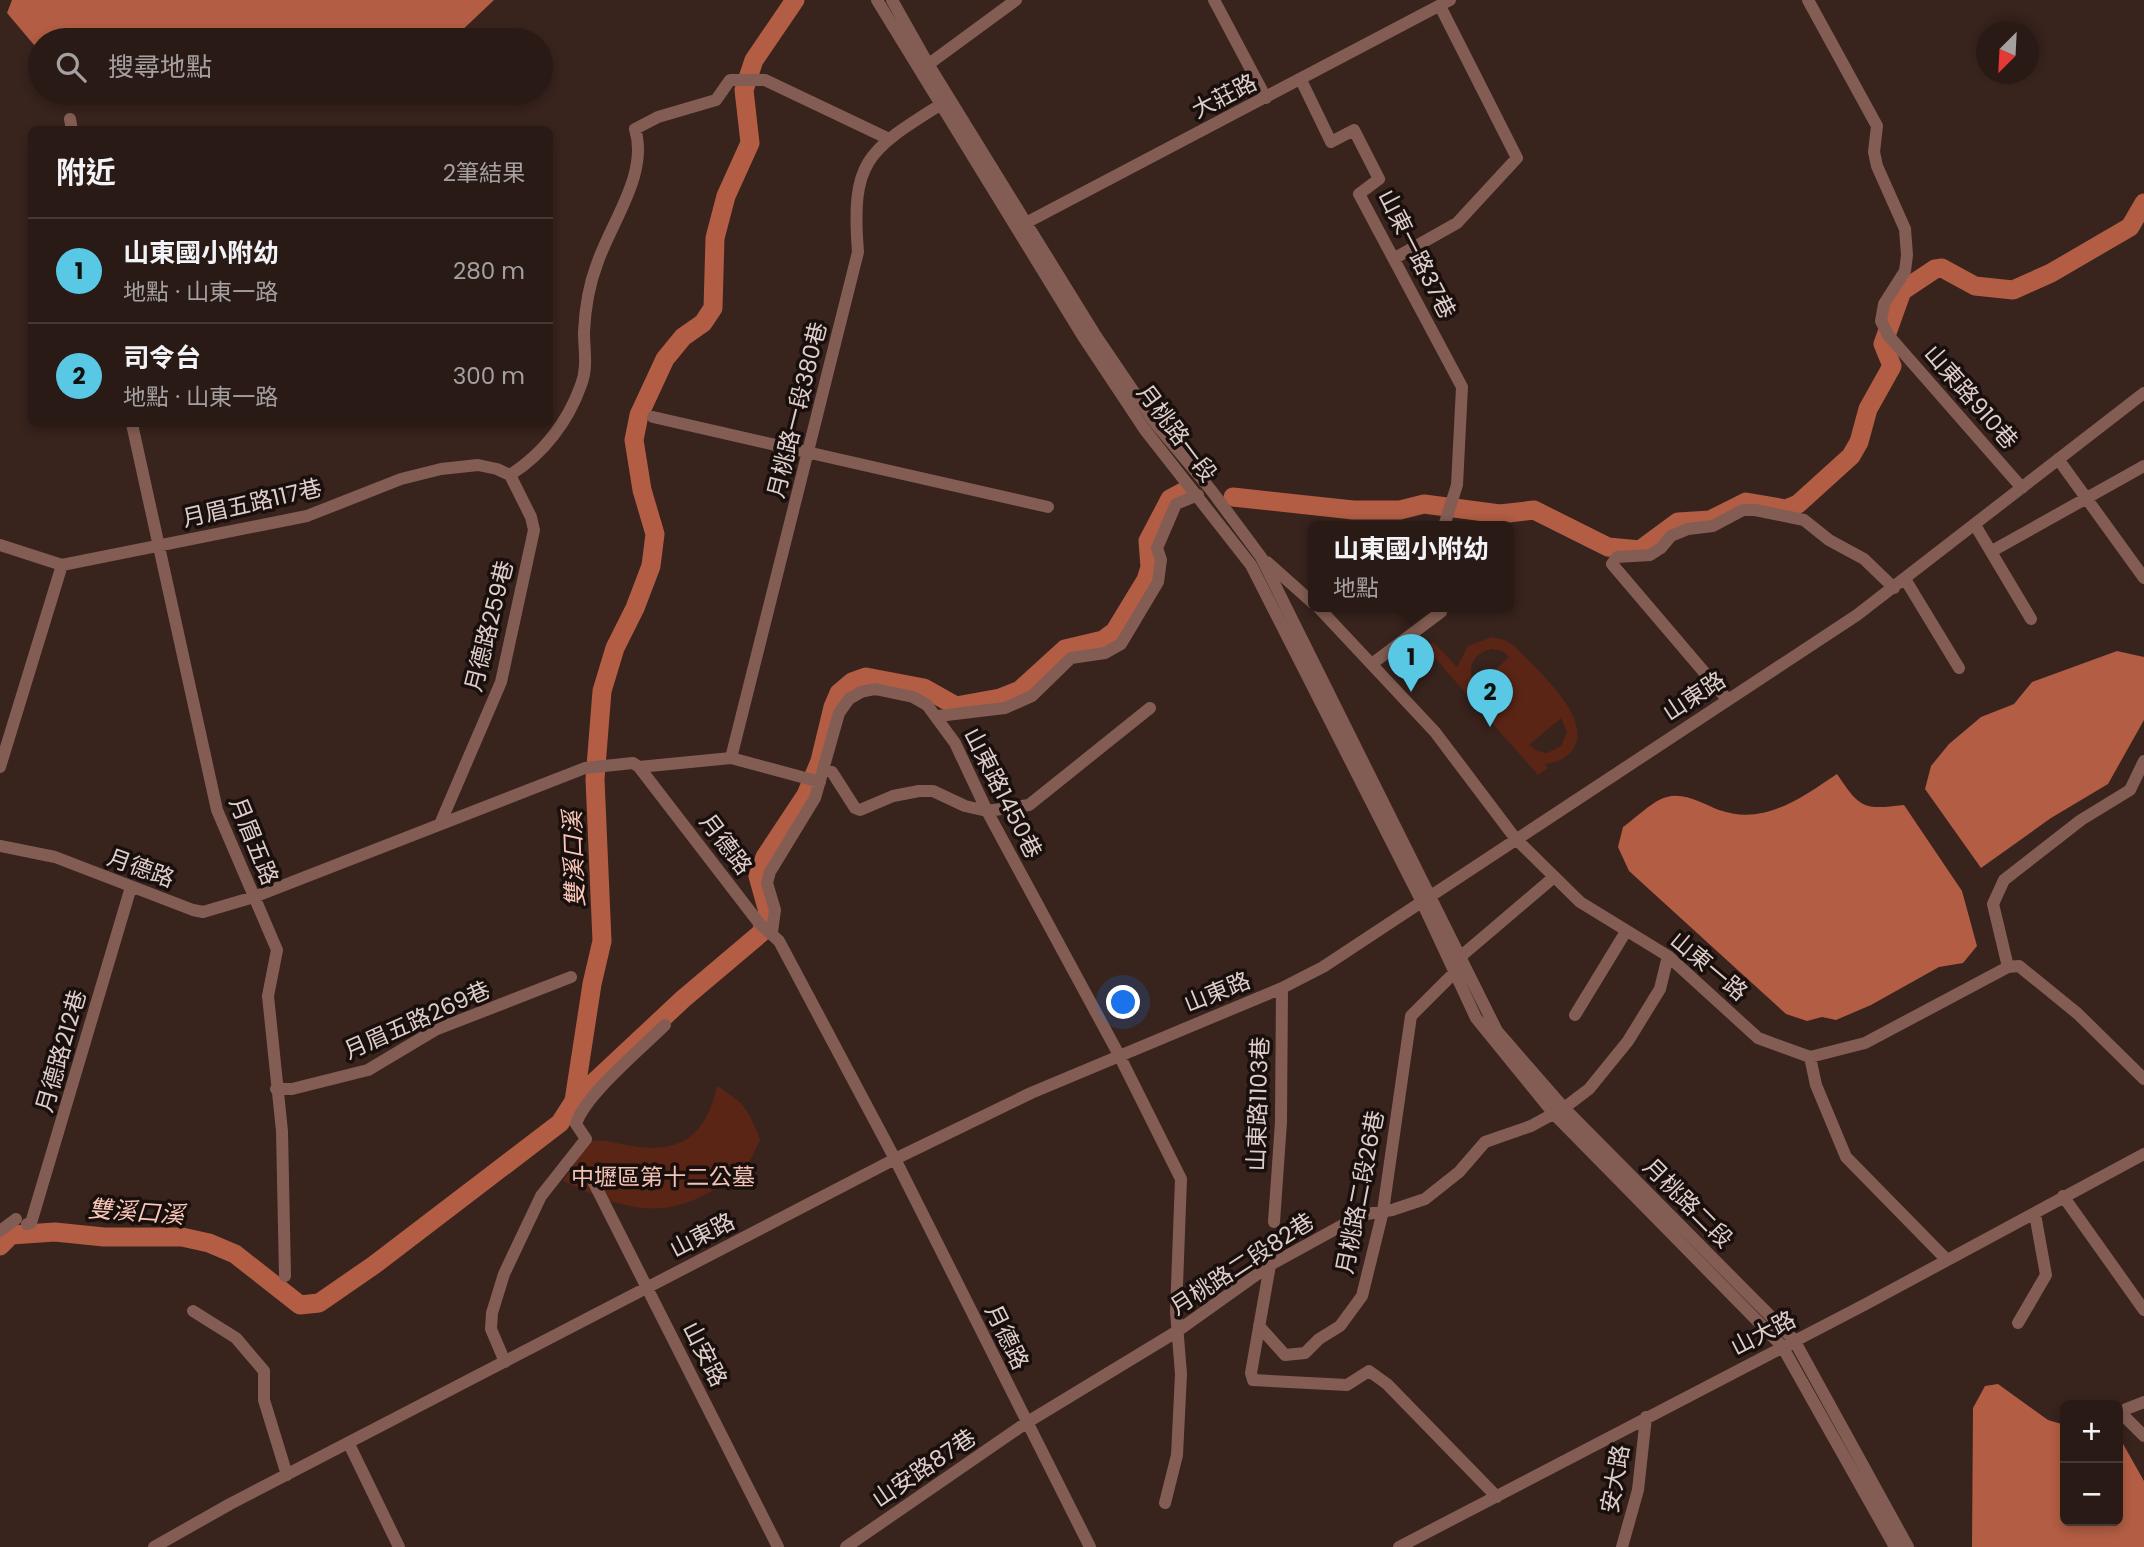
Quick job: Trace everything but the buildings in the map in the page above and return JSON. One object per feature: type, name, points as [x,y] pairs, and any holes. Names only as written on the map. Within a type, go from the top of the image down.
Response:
[{"type":"street","name":"月桃路一段","points":[[877,0],[924,68],[1145,430],[1256,561]]},
{"type":"street","name":"月桃路一段","points":[[892,0],[940,105],[1021,225]]},
{"type":"street","points":[[924,68],[1016,0]]},
{"type":"street","points":[[1214,0],[1266,98]]},
{"type":"street","name":"山東路910巷","points":[[1808,0],[1877,126],[1874,152],[1877,166],[1905,229],[1908,255],[1905,271],[1884,304],[1881,321],[1886,332],[2022,488]]},
{"type":"street","points":[[1395,258],[1457,223],[1517,158],[1445,3]]},
{"type":"street","name":"大莊路","points":[[1021,225],[1445,3]]},
{"type":"street","points":[[510,475],[530,462],[552,438],[581,385],[586,356],[586,313],[591,286],[605,241],[639,160],[635,129],[658,117],[716,100],[730,80],[765,80],[887,138]]},
{"type":"street","name":"山東一路37巷","points":[[1301,80],[1331,142],[1354,130],[1379,179],[1359,194],[1462,387],[1457,485],[1445,521]]},
{"type":"street","name":"月桃路一段380巷","points":[[731,758],[858,252],[855,207],[861,173],[887,138],[940,105]]},
{"type":"street","name":"月桃路一段","points":[[1089,336],[1155,423],[1212,490],[1256,561],[1427,899]]},
{"type":"street","name":"山東路","points":[[154,1547],[230,1504],[895,1159],[1119,1055],[1282,988],[1323,967],[1894,587],[2144,393]]},
{"type":"street","points":[[653,416],[1048,506]]},
{"type":"street","name":"月眉五路","points":[[133,427],[217,810],[277,950],[268,996],[282,1131],[285,1276]]},
{"type":"street","points":[[2058,460],[2144,578]]},
{"type":"street","name":"月眉五路117巷","points":[[0,545],[62,565],[307,516],[401,479],[440,469],[478,465],[510,475]]},
{"type":"street","points":[[1993,551],[2144,466]]},
{"type":"street","name":"月德路259巷","points":[[440,824],[501,682],[534,530],[531,517],[510,475]]},
{"type":"street","points":[[938,716],[1005,708],[1032,696],[1071,658],[1105,653],[1121,644],[1158,582],[1161,560],[1157,548],[1176,504],[1198,495]]},
{"type":"street","points":[[1727,699],[1612,564],[1617,557],[1650,555],[1661,548],[1671,536],[1688,529],[1713,526],[1743,510],[1755,510],[1804,520],[1829,540],[1843,545],[1864,559],[1894,587]]},
{"type":"street","points":[[1975,525],[1993,551],[2031,619]]},
{"type":"street","points":[[1256,561],[1308,599]]},
{"type":"street","points":[[0,767],[62,565]]},
{"type":"street","points":[[1905,579],[1959,668]]},
{"type":"street","name":"山東一路","points":[[1323,612],[1435,732],[1515,838],[1580,902],[1625,933],[1644,940],[1668,956],[1758,1038],[1810,1057]]},
{"type":"street","points":[[1373,663],[1441,612]]},
{"type":"street","name":"山東路1450巷","points":[[772,932],[775,910],[767,883],[770,872],[815,798],[839,713],[849,699],[875,689],[913,697],[927,705],[938,716],[974,779],[987,811],[1119,1055],[1181,1179],[1176,1332],[1181,1374],[1177,1455],[1166,1503]]},
{"type":"street","points":[[639,767],[731,758],[803,775],[823,776],[832,772],[855,808],[860,810],[893,796],[933,791],[964,806],[1000,811],[1038,800],[1150,708]]},
{"type":"street","points":[[2007,967],[1993,904],[2004,880],[2081,820],[2130,790],[2144,761]]},
{"type":"street","name":"月德路","points":[[0,846],[55,857],[203,912],[254,897],[585,768],[634,763],[759,923],[772,932],[895,1159],[1090,1547]]},
{"type":"street","name":"月桃路二段26巷","points":[[1259,1326],[1285,1356],[1305,1353],[1319,1339],[1340,1326],[1362,1296],[1383,1211],[1411,1016],[1454,966],[1555,877]]},
{"type":"street","name":"月德路212巷","points":[[0,1231],[22,1222],[31,1223],[131,887]]},
{"type":"street","name":"月桃路二段","points":[[1427,899],[1476,1018],[1491,1040],[1788,1343],[1908,1547]]},
{"type":"street","points":[[1575,1015],[1625,933]]},
{"type":"street","name":"月桃路二段82巷","points":[[1026,1423],[1176,1332],[1270,1265],[1361,1215],[1383,1211],[1432,1195],[1459,1172],[1485,1142],[1531,1126],[1559,1111],[1588,1089],[1628,1041],[1660,989],[1668,956]]},
{"type":"street","points":[[1947,1260],[1846,1157],[1816,1085],[1810,1057],[1866,1043],[2007,967],[2019,966],[2078,1014],[2144,1079]]},
{"type":"street","name":"月眉五路269巷","points":[[276,1089],[292,1089],[368,1070],[435,1030],[572,977]]},
{"type":"street","name":"山東路1103巷","points":[[1274,1222],[1281,1122],[1282,988]]},
{"type":"street","points":[[505,1362],[491,1329],[492,1313],[518,1243],[541,1196],[586,1139],[576,1124],[579,1116],[605,1085],[665,1025]]},
{"type":"street","name":"山大路","points":[[1399,1547],[2035,1214],[2063,1196],[2144,1154]]},
{"type":"street","name":"山安路","points":[[593,1181],[778,1547]]},
{"type":"street","points":[[2063,1196],[2144,1310]]},
{"type":"street","points":[[2018,1323],[2046,1275],[2035,1214]]},
{"type":"street","points":[[1270,1265],[1251,1373],[1253,1380],[1347,1385],[1369,1371],[1387,1384],[1497,1497]]},
{"type":"street","points":[[193,1311],[236,1338],[264,1370],[264,1399],[287,1475]]},
{"type":"street","name":"月桃路二段","points":[[1788,1343],[1895,1547]]},
{"type":"street","points":[[2144,1402],[2126,1409],[2124,1416],[2144,1436]]},
{"type":"street","name":"安大路","points":[[1622,1547],[1638,1490],[1646,1417]]},
{"type":"street","name":"山安路87巷","points":[[846,1547],[1026,1423]]},
{"type":"street","points":[[349,1444],[399,1547]]},
{"type":"green space","points":[[1492,637],[1505,640],[1516,647],[1548,681],[1560,695],[1576,723],[1577,737],[1568,755],[1545,764],[1548,768],[1538,775],[1427,649],[1433,642],[1457,667],[1468,646]],"holes":[[[1492,649],[1502,651],[1509,657],[1476,687],[1471,674],[1472,663],[1480,654]],[[1561,718],[1567,732],[1561,746],[1547,753],[1537,751],[1529,745]]]},
{"type":"green space","name":"中壢區第十二公墓","points":[[717,1086],[744,1108],[760,1140],[747,1165],[733,1178],[694,1200],[657,1208],[621,1204],[563,1181],[590,1141],[651,1148],[666,1147],[690,1137],[706,1117]]},
{"type":"shaded area","points":[[12,0],[494,0],[464,28],[28,28],[28,38],[7,13]]},
{"type":"shaded area","points":[[2117,651],[2144,657],[2144,720],[2108,784],[2051,818],[1981,868],[1925,789],[1931,766],[1949,744],[1981,717],[2014,704],[2032,682]]},
{"type":"shaded area","points":[[1837,774],[1851,794],[1863,804],[1879,807],[1904,805],[1962,891],[1977,946],[1963,963],[1939,967],[1871,1005],[1836,1020],[1822,1017],[1807,1021],[1786,1014],[1629,871],[1618,847],[1623,827],[1650,806],[1667,797],[1687,797],[1736,814],[1767,812],[1796,800]]},
{"type":"shaded area","points":[[1998,1384],[2048,1420],[2060,1424],[2060,1526],[2123,1526],[2123,1444],[2144,1481],[2144,1547],[1972,1547],[1973,1408],[1985,1386]]},
{"type":"waterway","name":"雙溪口溪","points":[[0,1246],[11,1235],[55,1232],[104,1237],[182,1237],[209,1243],[235,1254],[300,1305],[319,1303],[374,1265],[560,1123],[574,1101],[592,984],[602,941],[595,779],[602,691],[615,648],[635,608],[651,566],[655,534],[642,490],[634,440],[639,415],[665,359],[683,337],[703,323],[713,308],[715,238],[726,196],[750,143],[744,90],[754,60],[795,0]]},
{"type":"waterway","points":[[1233,497],[1353,510],[1400,510],[1424,504],[1500,514],[1534,510],[1608,547],[1640,550],[1678,522],[1710,520],[1746,502],[1786,509],[1798,504],[1851,456],[1859,442],[1868,409],[1892,366],[1883,344],[1902,291],[1935,269],[1942,268],[1975,286],[2013,290],[2051,273],[2130,227],[2144,203]]},
{"type":"waterway","points":[[574,1101],[683,999],[761,933],[768,912],[758,876],[765,857],[806,795],[820,761],[839,693],[852,682],[866,677],[924,688],[956,706],[1000,698],[1020,690],[1065,649],[1103,640],[1115,631],[1146,580],[1150,567],[1148,541],[1170,499],[1185,491]]},
{"type":"place","name":"山東國小附幼","points":[[1411,692]]},
{"type":"place","name":"司令台","points":[[1490,727]]}]
